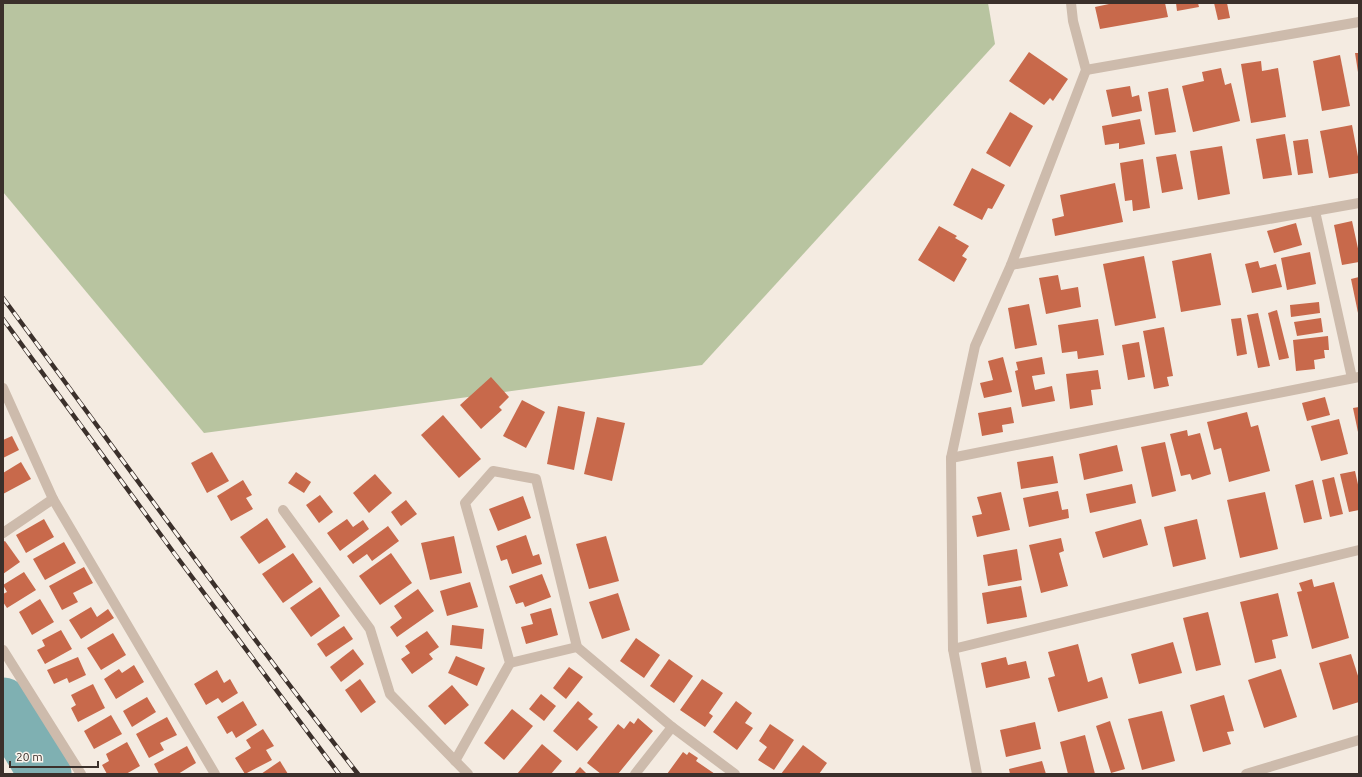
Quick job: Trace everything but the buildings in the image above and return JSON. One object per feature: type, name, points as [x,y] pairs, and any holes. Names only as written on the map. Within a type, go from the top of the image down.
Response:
[{"type":"street","points":[[977,774],[952,649],[951,458],[975,346],[1010,265],[1086,70],[1073,21],[1071,3]]},
{"type":"street","points":[[1086,70],[1359,22]]},
{"type":"street","points":[[1010,265],[1359,203]]},
{"type":"street","points":[[951,458],[1355,377],[1316,211]]},
{"type":"street","points":[[3,388],[54,499],[215,774]]},
{"type":"street","points":[[455,761],[510,663],[466,503],[493,471],[536,480],[577,647],[672,727],[736,774]]},
{"type":"street","points":[[3,533],[54,499]]},
{"type":"street","points":[[283,510],[370,629],[390,694],[468,774]]},
{"type":"street","points":[[952,649],[1359,550]]},
{"type":"street","points":[[510,663],[577,647]]},
{"type":"street","points":[[3,650],[81,774]]},
{"type":"street","points":[[635,774],[672,727]]},
{"type":"street","points":[[1246,774],[1359,740]]},
{"type":"green space","points":[[3,3],[988,3],[995,44],[702,365],[204,433],[3,192]]},
{"type":"waterway","points":[[3,704],[45,774]]},
{"type":"railway","points":[[3,298],[223,597],[358,774]]},
{"type":"railway","points":[[3,319],[174,553],[339,774]]}]
